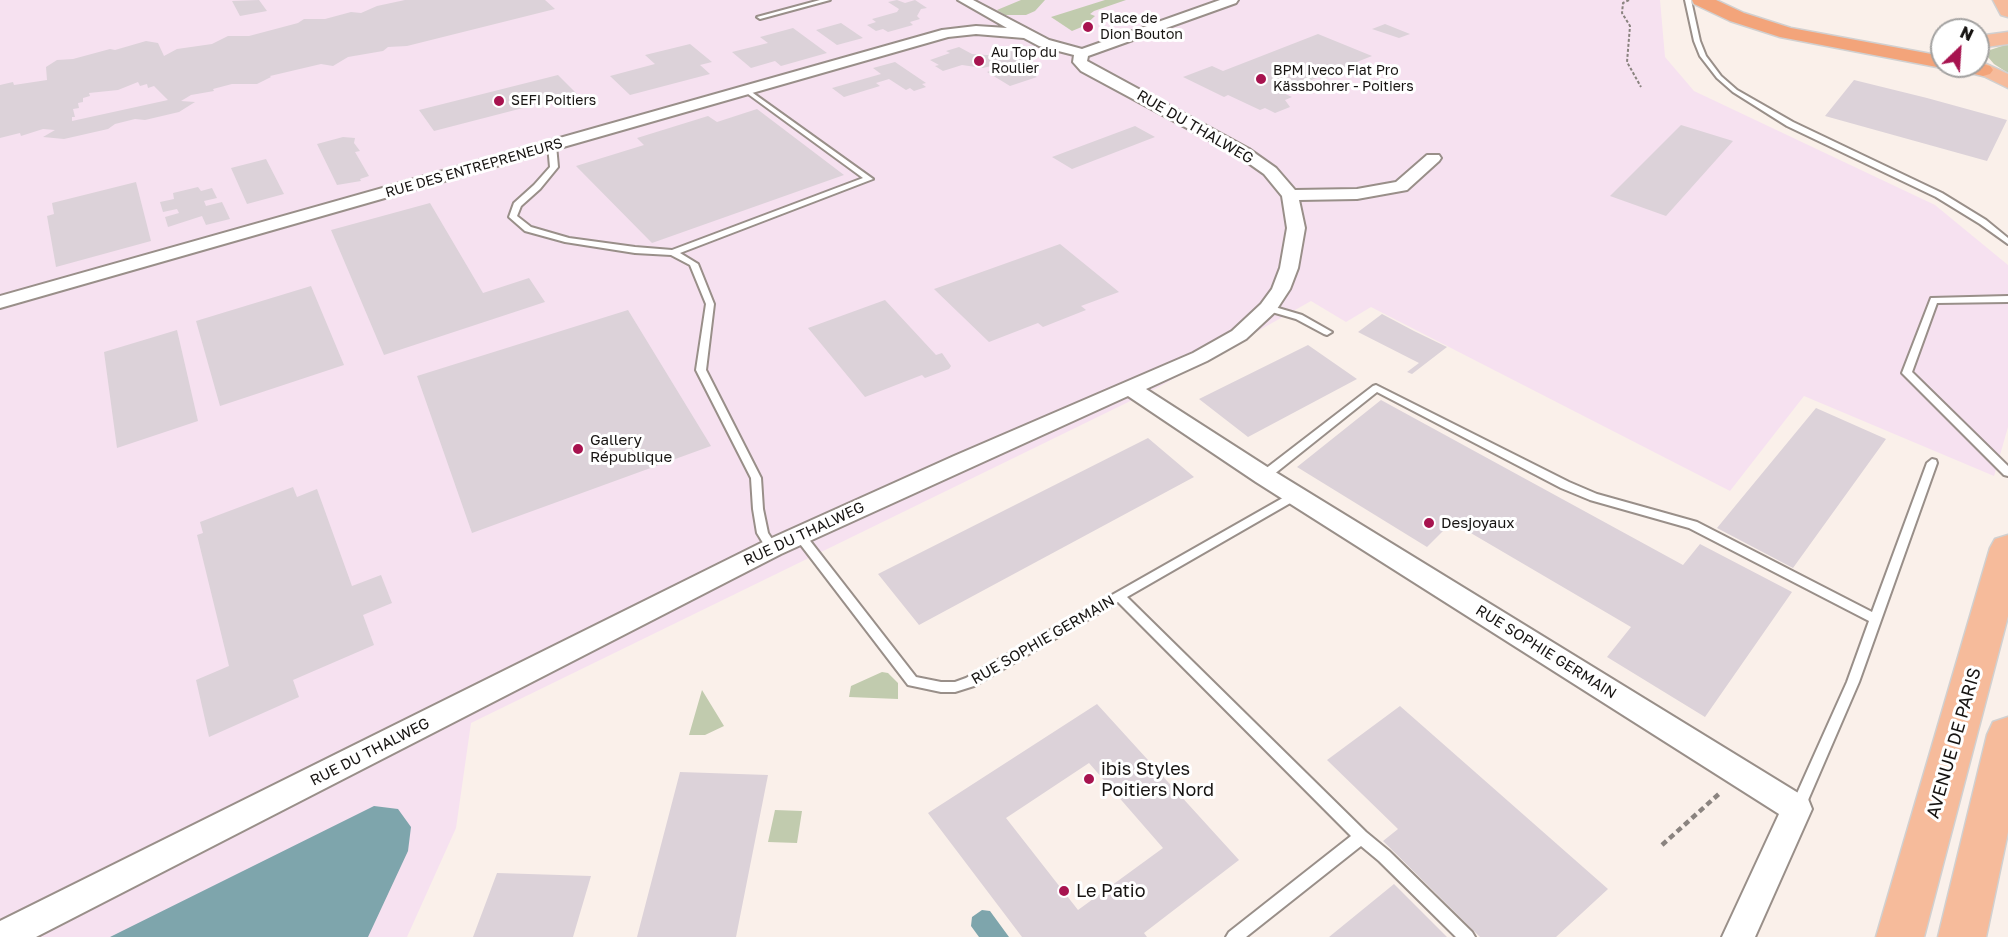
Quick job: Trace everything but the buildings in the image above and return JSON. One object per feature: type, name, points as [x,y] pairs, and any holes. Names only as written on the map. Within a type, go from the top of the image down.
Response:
[{"type":"highway","points":[[1701,0],[1737,17],[1787,33],[1930,60]]},
{"type":"highway","points":[[1729,0],[1765,17],[1804,28],[1930,48]]},
{"type":"main road","points":[[2002,0],[2008,11]]},
{"type":"main road","points":[[1990,39],[2006,35]]},
{"type":"main road","points":[[1990,74],[2008,82]]},
{"type":"main road","name":"AVENUE DE PARIS","points":[[1900,937],[2008,548]]},
{"type":"main road","points":[[1962,937],[2008,735]]},
{"type":"street","points":[[947,33],[967,17],[964,0]]},
{"type":"street","points":[[964,0],[1052,45],[1083,53],[1232,0]]},
{"type":"street","name":"RUE DES ENTREPRENEURS","points":[[0,302],[947,33],[976,30],[1028,34]]},
{"type":"street","name":"RUE DU THALWEG","points":[[1,937],[126,876],[772,548],[1200,357],[1239,335],[1268,308],[1281,289],[1289,268],[1296,228],[1290,195],[1270,171],[1243,152],[1086,68],[1080,62],[1083,53]]},
{"type":"street","points":[[1290,195],[1357,194],[1401,186],[1433,158]]},
{"type":"street","name":"RUE SOPHIE GERMAIN","points":[[1129,387],[1264,476],[1797,809]]},
{"type":"street","points":[[1738,937],[1797,809]]},
{"type":"lane","points":[[759,17],[827,0]]},
{"type":"lane","points":[[1688,0],[1697,41],[1703,56],[1719,77],[1735,91],[1790,124],[1939,195],[1983,222],[2008,242]]},
{"type":"lane","points":[[673,253],[869,179],[746,90]]},
{"type":"lane","points":[[552,146],[554,167],[517,205],[513,218],[528,229],[568,240],[673,253],[694,264],[710,304],[701,370],[756,478],[758,509],[763,533],[772,548]]},
{"type":"lane","points":[[2008,299],[1934,300],[1907,373],[2008,472]]},
{"type":"lane","points":[[1268,308],[1299,317],[1327,332]]},
{"type":"lane","points":[[1264,476],[1376,388],[1564,485],[1594,498],[1694,525],[1876,619]]},
{"type":"lane","points":[[1797,809],[1853,682],[1932,463]]},
{"type":"lane","name":"RUE SOPHIE GERMAIN","points":[[800,536],[912,681],[941,687],[955,687],[970,682],[1295,495]]},
{"type":"lane","points":[[1119,596],[1361,837],[1384,856],[1467,937]]},
{"type":"lane","points":[[1234,937],[1361,837]]},
{"type":"path","points":[[1629,0],[1623,3],[1622,13],[1630,26],[1628,62],[1641,87]]},
{"type":"path","points":[[1662,845],[1741,774]]},
{"type":"shaded area","points":[[0,0],[1660,0],[1665,57],[1694,91],[1935,205],[2008,265],[2008,427],[1994,476],[1804,396],[1730,491],[1371,307],[1346,322],[1311,301],[1157,388],[471,723],[456,828],[407,937],[0,937]]},
{"type":"green space","points":[[1021,0],[1045,0],[1035,11],[1026,15],[1005,15],[997,10]]},
{"type":"green space","points":[[1105,0],[1126,0],[1094,11],[1090,14],[1095,16],[1084,26],[1072,31],[1051,17]]},
{"type":"green space","points":[[2008,44],[2008,73],[1990,59],[1990,50]]},
{"type":"green space","points":[[882,672],[888,673],[898,683],[898,699],[849,697],[851,686]]},
{"type":"green space","points":[[702,690],[724,726],[705,735],[689,735]]},
{"type":"green space","points":[[775,810],[802,811],[797,843],[768,842]]},
{"type":"water","points":[[374,806],[398,809],[411,827],[408,851],[368,937],[110,937]]},
{"type":"water","points":[[982,910],[990,911],[1009,937],[979,937],[971,926],[972,917]]},
{"type":"place","name":"Place de Dion Bouton","points":[[1088,27]]},
{"type":"place","name":"Au Top du Roulier","points":[[979,61]]},
{"type":"place","name":"BPM Iveco Fiat Pro Kässbohrer - Poitiers","points":[[1261,79]]},
{"type":"place","name":"SEFI Poitiers","points":[[499,101]]},
{"type":"place","name":"Gallery République","points":[[578,449]]},
{"type":"place","name":"Desjoyaux","points":[[1429,523]]},
{"type":"place","name":"ibis Styles Poitiers Nord","points":[[1089,779]]},
{"type":"place","name":"Le Patio","points":[[1064,891]]}]
